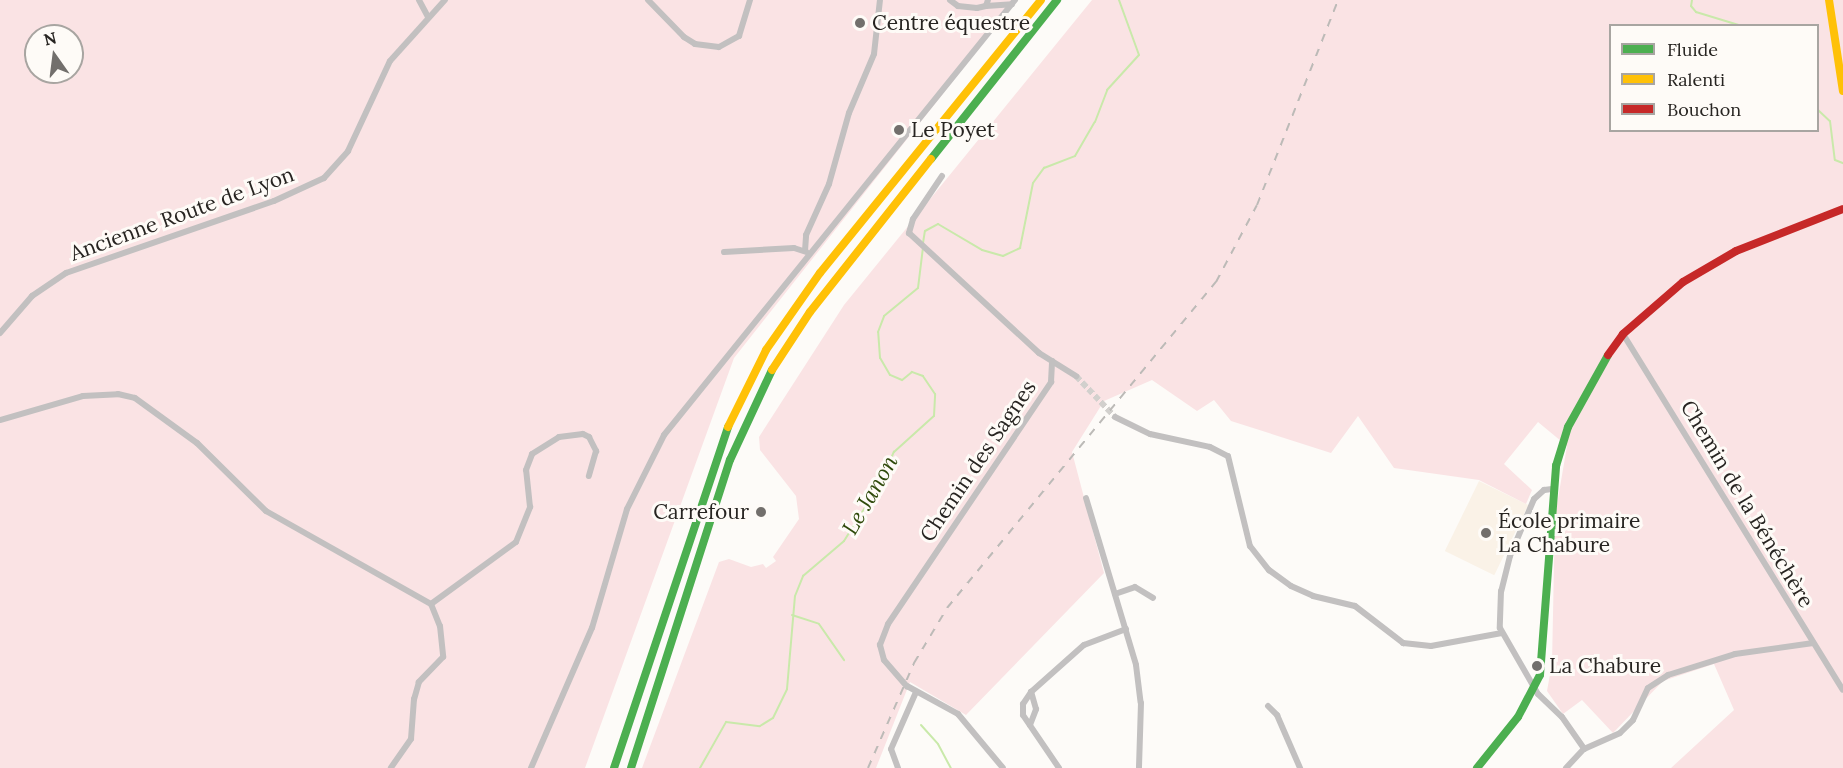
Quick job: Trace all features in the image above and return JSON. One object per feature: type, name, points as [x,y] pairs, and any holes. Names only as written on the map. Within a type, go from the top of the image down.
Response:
[{"type":"main road","points":[[614,768],[728,427],[766,350],[810,286],[1041,0]]},
{"type":"main road","points":[[631,768],[730,460],[764,382],[817,303],[1057,0]]},
{"type":"main road","points":[[1829,0],[1843,91]]},
{"type":"main road","points":[[1477,768],[1508,732],[1535,687],[1545,646],[1552,489],[1573,418],[1594,375],[1623,334],[1660,299],[1707,266],[1843,208]]},
{"type":"street","points":[[419,0],[428,17]]},
{"type":"street","name":"Ancienne Route de Lyon","points":[[0,333],[32,296],[74,269],[274,201],[324,177],[348,151],[390,61],[445,0]]},
{"type":"street","points":[[648,0],[684,37],[694,44],[719,47],[739,36],[750,0]]},
{"type":"street","points":[[807,252],[806,234],[829,184],[849,113],[874,54],[880,0]]},
{"type":"street","points":[[950,0],[969,8],[987,3],[1013,2]]},
{"type":"street","points":[[531,768],[592,628],[620,528],[645,468],[694,394],[807,252],[1013,2]]},
{"type":"street","name":"Chemin des Sagnes","points":[[942,176],[910,224],[909,233],[1027,343],[1052,361],[1051,382],[888,624],[880,645],[884,660],[907,686],[958,714],[1003,768]]},
{"type":"street","points":[[724,252],[786,248],[807,252]]},
{"type":"street","name":"Chemin de la Bénéchère","points":[[1623,334],[1843,690]]},
{"type":"street","points":[[1052,361],[1076,376]]},
{"type":"street","points":[[0,420],[83,396],[118,394],[135,398],[197,443],[266,512],[431,604],[440,626],[443,657],[419,682],[414,699],[411,739],[391,768]]},
{"type":"street","points":[[1115,417],[1150,434],[1210,447],[1228,456],[1250,546],[1269,570],[1291,586],[1313,596],[1355,606],[1403,643],[1431,646],[1502,633]]},
{"type":"street","points":[[431,604],[516,542],[530,507],[526,470],[532,454],[559,437],[583,434],[589,436],[596,451],[589,476]]},
{"type":"street","points":[[1552,489],[1538,494],[1532,504],[1502,582],[1502,633],[1535,687],[1584,749]]},
{"type":"street","points":[[1086,498],[1126,629],[1140,695],[1139,768]]},
{"type":"street","points":[[1115,594],[1135,587],[1154,598]]},
{"type":"street","points":[[1059,768],[1022,710],[1031,692],[1084,645],[1126,629]]},
{"type":"street","points":[[1566,768],[1584,749],[1620,733],[1633,720],[1648,688],[1668,675],[1726,656],[1813,643]]},
{"type":"street","points":[[898,768],[891,749],[916,692]]},
{"type":"street","points":[[1030,725],[1036,709],[1031,692]]},
{"type":"street","points":[[1268,706],[1276,716],[1300,768]]},
{"type":"shaded area","points":[[0,0],[1017,0],[734,358],[585,768],[0,768]]},
{"type":"shaded area","points":[[1092,0],[1843,0],[1843,768],[1671,768],[1734,710],[1714,664],[1663,681],[1613,733],[1582,700],[1563,714],[1547,691],[1552,663],[1555,516],[1567,446],[1538,422],[1504,464],[1532,490],[1526,504],[1479,480],[1394,468],[1358,416],[1331,453],[1231,421],[1214,400],[1197,411],[1152,380],[1104,401],[1072,452],[1104,573],[966,715],[910,682],[876,768],[642,768],[719,562],[729,559],[751,567],[763,564],[766,568],[776,561],[773,557],[799,519],[796,496],[760,450],[759,437],[844,305]]},
{"type":"shaded area","name":"École primaire La Chabure","points":[[1479,481],[1528,505],[1494,575],[1445,551]]},
{"type":"waterway","name":"Le Janon","points":[[923,243],[925,231],[938,224],[982,250],[1003,256],[1020,248],[1033,183],[1044,168],[1075,156],[1095,122],[1107,90],[1139,55],[1119,0]]},
{"type":"waterway","points":[[1692,0],[1691,6],[1696,12],[1735,24]]},
{"type":"waterway","points":[[1819,111],[1830,121],[1835,160],[1843,163]]},
{"type":"waterway","name":"Le Janon","points":[[700,768],[726,722],[760,726],[773,718],[787,689],[795,596],[803,576],[844,541],[881,482],[894,452],[934,416],[935,394],[923,376],[912,372],[902,380],[890,375],[880,358],[878,332],[884,316],[918,288],[923,249]]},
{"type":"waterway","points":[[792,615],[819,624],[844,660]]},
{"type":"waterway","points":[[921,725],[938,744],[951,768]]},
{"type":"tunnel","points":[[1076,376],[1115,417]]},
{"type":"railway","points":[[868,768],[914,663],[947,608],[1216,282],[1257,205],[1338,0]]},
{"type":"traffic: fast","points":[[931,159],[1057,0]]},
{"type":"traffic: fast","points":[[1477,768],[1518,717],[1540,675],[1556,466],[1568,427],[1608,355]]},
{"type":"traffic: fast","points":[[631,768],[730,460],[772,370]]},
{"type":"traffic: fast","points":[[614,768],[728,427]]},
{"type":"traffic: slow","points":[[728,427],[766,350],[820,273],[1041,0]]},
{"type":"traffic: slow","points":[[1829,0],[1843,91]]},
{"type":"traffic: slow","points":[[772,370],[810,312],[931,159]]},
{"type":"traffic: jam","points":[[1608,355],[1623,334],[1683,282],[1736,251],[1843,209]]},
{"type":"place","name":"Centre équestre","points":[[860,23]]},
{"type":"place","name":"Le Poyet","points":[[899,130]]},
{"type":"place","name":"Carrefour","points":[[761,512]]},
{"type":"place","name":"École primaire La Chabure","points":[[1486,533]]},
{"type":"place","name":"La Chabure","points":[[1537,666]]}]
